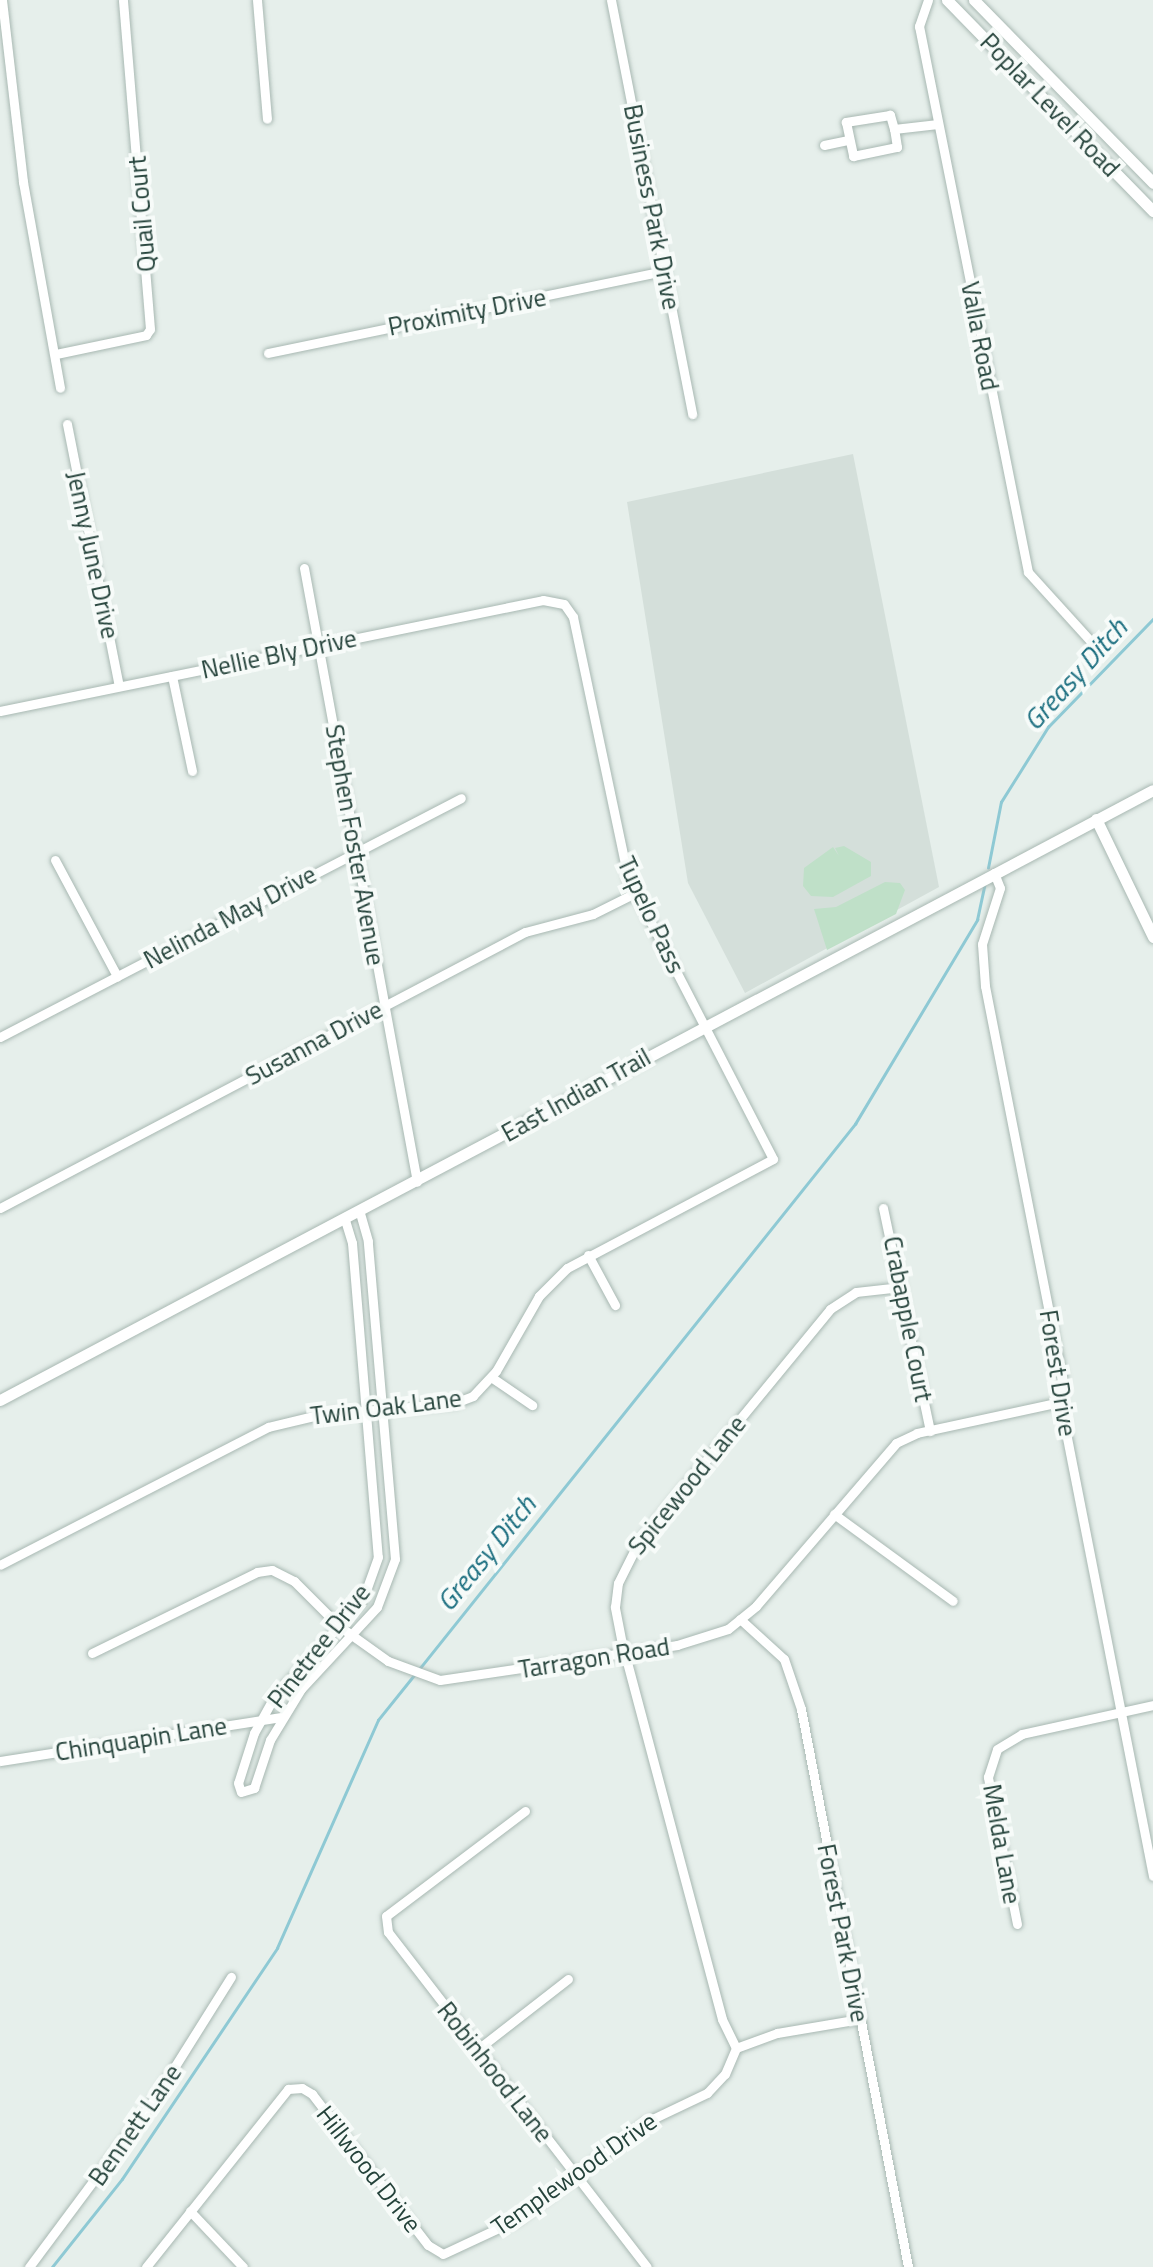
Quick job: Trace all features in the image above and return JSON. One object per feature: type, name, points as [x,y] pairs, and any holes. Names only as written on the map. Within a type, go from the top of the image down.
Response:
[{"type":"main road","name":"Poplar Level Road","points":[[947,0],[1153,210]]},
{"type":"main road","name":"Poplar Level Road","points":[[974,0],[1153,183]]},
{"type":"main road","name":"East Indian Trail","points":[[0,1400],[360,1213],[704,1026],[1153,790]]},
{"type":"main road","points":[[1096,819],[1153,936]]},
{"type":"street","points":[[2,0],[22,182],[60,388]]},
{"type":"street","name":"Quail Court","points":[[56,354],[146,335],[150,329],[123,0]]},
{"type":"street","points":[[257,0],[267,119]]},
{"type":"street","name":"Business Park Drive","points":[[611,0],[692,414]]},
{"type":"street","name":"Valla Road","points":[[928,0],[919,26],[1028,572],[1096,648]]},
{"type":"street","points":[[890,114],[898,147],[853,156],[848,140],[846,122],[890,114]]},
{"type":"street","points":[[894,129],[938,124]]},
{"type":"street","points":[[824,145],[848,140]]},
{"type":"street","name":"Proximity Drive","points":[[268,353],[666,271]]},
{"type":"street","name":"Jenny June Drive","points":[[66,424],[119,686]]},
{"type":"street","name":"Stephen Foster Avenue","points":[[304,568],[417,1182]]},
{"type":"street","name":"Nellie Bly Drive","points":[[0,710],[558,600]]},
{"type":"street","name":"Tupelo Pass","points":[[558,600],[573,617],[620,852],[634,893],[773,1159]]},
{"type":"street","points":[[172,676],[192,770]]},
{"type":"street","name":"Nelinda May Drive","points":[[0,1037],[461,798]]},
{"type":"street","points":[[55,860],[117,976]]},
{"type":"street","name":"Forest Drive","points":[[994,872],[999,896],[982,944],[982,964],[1062,1377],[1060,1402],[1153,1876]]},
{"type":"street","name":"Susanna Drive","points":[[0,1208],[525,932],[593,914],[634,893]]},
{"type":"street","name":"Twin Oak Lane","points":[[0,1565],[236,1440],[293,1420],[455,1404],[473,1396],[492,1377],[540,1296],[588,1255],[773,1159]]},
{"type":"street","name":"Crabapple Court","points":[[883,1208],[930,1431]]},
{"type":"street","name":"Pinetree Drive","points":[[345,1220],[352,1243],[378,1557],[363,1598],[288,1678],[263,1717],[242,1770],[241,1792],[254,1788],[270,1740],[313,1674],[378,1608],[395,1559],[368,1241],[360,1213]]},
{"type":"street","points":[[588,1255],[615,1305]]},
{"type":"street","name":"Spicewood Lane","points":[[736,2048],[722,2020],[626,1654],[616,1596],[625,1564],[638,1544],[830,1309],[856,1292],[901,1287]]},
{"type":"street","points":[[492,1377],[532,1404]]},
{"type":"street","name":"Tarragon Road","points":[[92,1653],[257,1572],[272,1570],[294,1581],[339,1626],[400,1668],[449,1681],[677,1645],[728,1628],[740,1620],[891,1447],[930,1431],[1060,1402]]},
{"type":"street","points":[[834,1514],[953,1600]]},
{"type":"street","name":"Forest Park Drive","points":[[740,1620],[779,1651],[792,1678],[908,2267]]},
{"type":"street","name":"Melda Lane","points":[[1017,1924],[988,1777],[992,1757],[1014,1737],[1153,1705]]},
{"type":"street","name":"Chinquapin Lane","points":[[0,1761],[282,1717]]},
{"type":"street","name":"Robinhood Lane","points":[[525,1811],[386,1916],[386,1922],[398,1947],[647,2267]]},
{"type":"street","name":"Bennett Lane","points":[[30,2267],[164,2086],[231,1977]]},
{"type":"street","points":[[478,2049],[568,1979]]},
{"type":"street","points":[[736,2048],[777,2033],[860,2019]]},
{"type":"street","name":"Templewood Drive","points":[[438,2252],[446,2253],[518,2219],[644,2123],[713,2088],[736,2048]]},
{"type":"street","name":"Hillwood Drive","points":[[190,2211],[288,2089],[298,2088],[312,2094],[438,2252]]},
{"type":"street","points":[[146,2267],[190,2211],[243,2267]]},
{"type":"shaded area","points":[[853,454],[939,887],[745,993],[688,883],[627,502]]},
{"type":"green space","points":[[844,846],[871,862],[871,876],[833,897],[811,896],[803,886],[804,868],[833,847],[839,856],[835,848]]},
{"type":"green space","points":[[885,882],[900,883],[905,890],[896,914],[827,950],[814,909],[836,907]]},
{"type":"waterway","name":"Greasy Ditch","points":[[988,868],[1001,802],[1048,727],[1153,619]]},
{"type":"waterway","name":"Greasy Ditch","points":[[420,1668],[855,1124],[977,920],[984,886]]},
{"type":"waterway","name":"Greasy Ditch","points":[[52,2267],[122,2179],[277,1948],[378,1720],[415,1674]]}]
